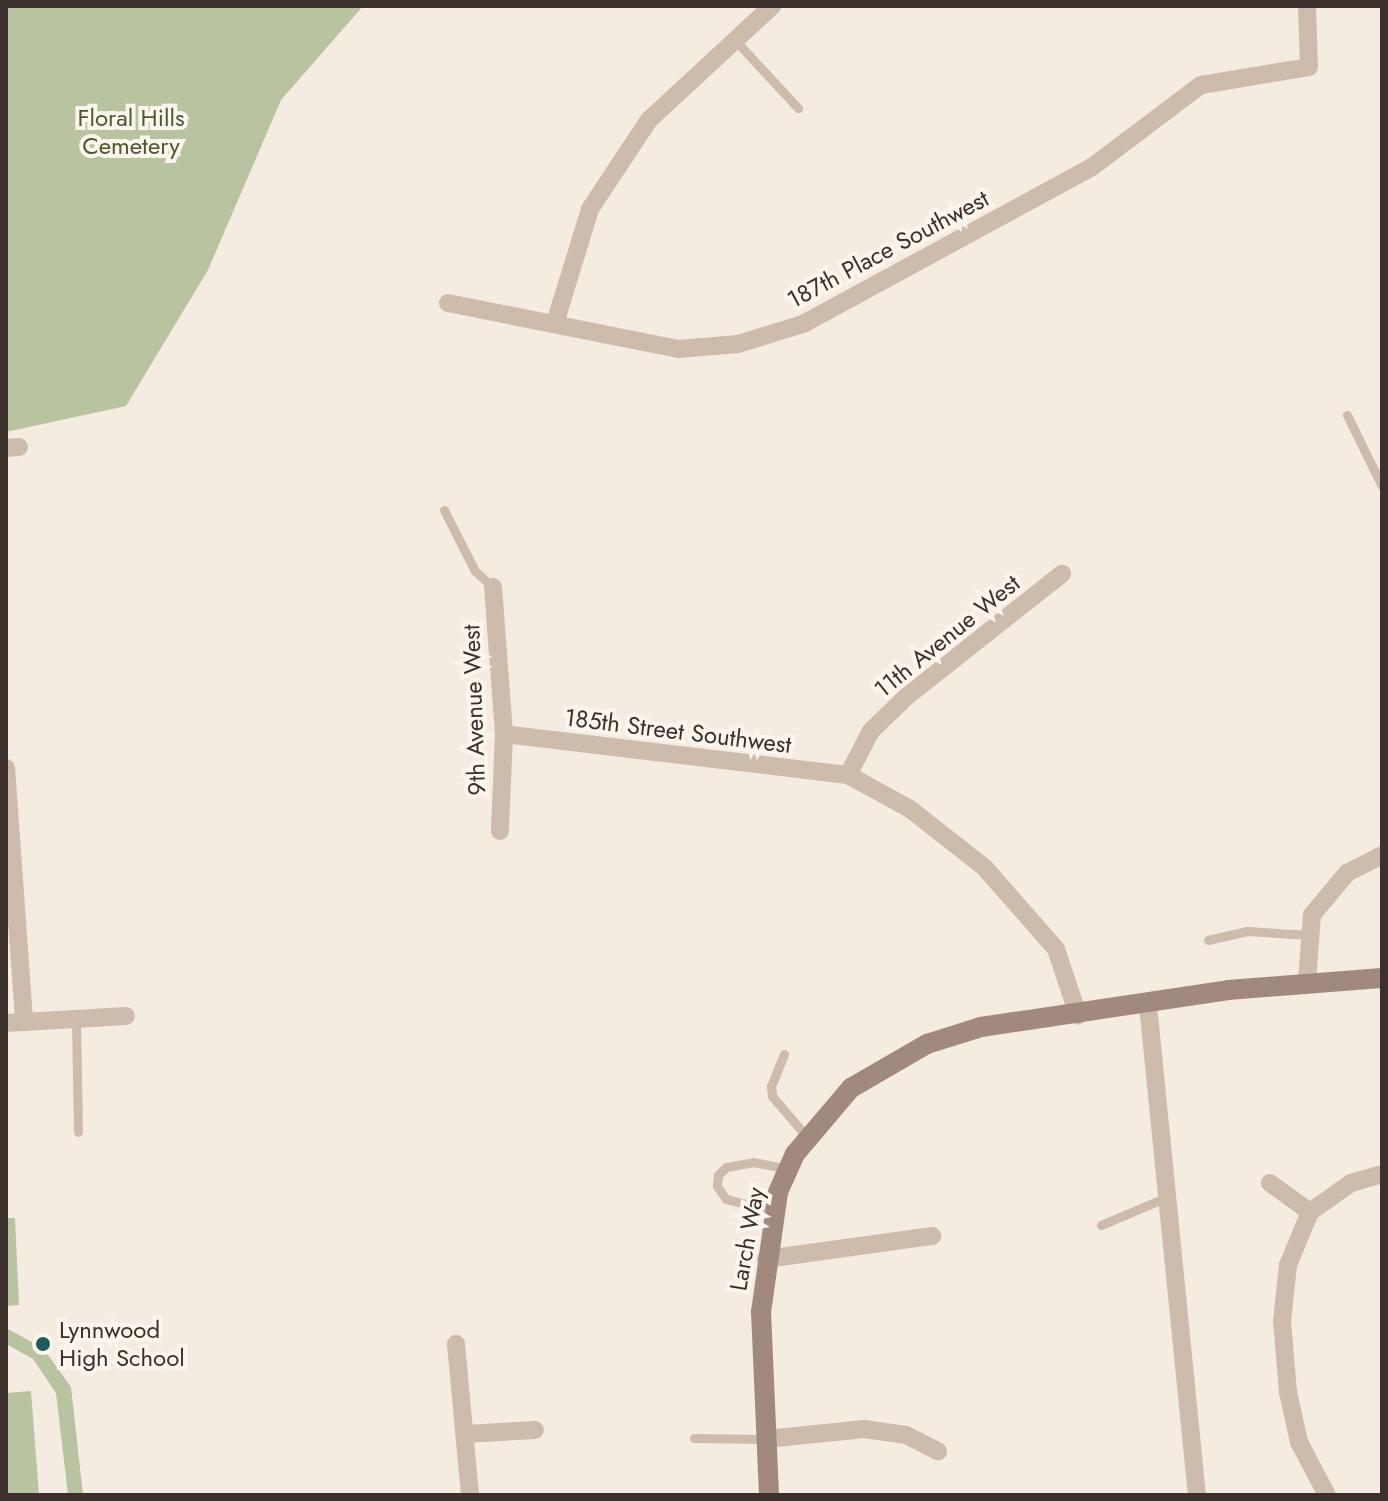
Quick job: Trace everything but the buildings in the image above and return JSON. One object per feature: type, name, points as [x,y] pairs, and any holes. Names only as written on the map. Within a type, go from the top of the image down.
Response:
[{"type":"main road","name":"Larch Way","points":[[769,1495],[761,1312],[774,1211],[789,1169],[807,1137],[851,1088],[927,1044],[981,1027],[1307,981],[1382,978]]},
{"type":"street","points":[[555,323],[590,209],[649,120],[772,6]]},
{"type":"street","name":"187th Place Southwest","points":[[448,303],[678,349],[738,344],[803,324],[1092,167],[1201,85],[1302,70],[1313,60],[1307,6]]},
{"type":"street","name":"11th Avenue West","points":[[848,775],[871,731],[906,697],[1062,574]]},
{"type":"street","name":"9th Avenue West","points":[[493,587],[504,734],[500,831]]},
{"type":"street","name":"185th Street Southwest","points":[[504,734],[848,775]]},
{"type":"street","points":[[6,768],[15,1023],[126,1016]]},
{"type":"street","points":[[848,775],[910,809],[984,867],[1056,949],[1078,1015]]},
{"type":"street","points":[[1307,981],[1312,915],[1347,873],[1382,855]]},
{"type":"street","points":[[1148,1005],[1197,1495]]},
{"type":"street","points":[[1327,1495],[1299,1442],[1288,1392],[1282,1321],[1288,1265],[1310,1212],[1351,1183],[1382,1174]]},
{"type":"street","points":[[1270,1183],[1310,1212]]},
{"type":"street","points":[[766,1259],[932,1236]]},
{"type":"street","points":[[456,1344],[470,1495]]},
{"type":"street","points":[[766,1439],[864,1429],[906,1435],[938,1451]]},
{"type":"street","points":[[465,1434],[535,1430]]},
{"type":"lane","points":[[735,40],[798,108]]},
{"type":"lane","points":[[1347,415],[1382,486]]},
{"type":"lane","points":[[444,510],[475,571],[493,587]]},
{"type":"lane","points":[[1208,940],[1247,931],[1310,935]]},
{"type":"lane","points":[[76,1019],[78,1132]]},
{"type":"lane","points":[[784,1054],[771,1086],[772,1096],[807,1137]]},
{"type":"lane","points":[[774,1211],[726,1199],[717,1186],[718,1175],[726,1167],[753,1162],[789,1169]]},
{"type":"lane","points":[[1101,1225],[1167,1197]]},
{"type":"lane","points":[[694,1438],[766,1439]]},
{"type":"green space","name":"Floral Hills Cemetery","points":[[6,6],[363,6],[281,100],[208,270],[126,406],[6,432]]},
{"type":"green space","points":[[6,1218],[15,1218],[19,1305],[6,1306]]},
{"type":"green space","points":[[6,1328],[43,1348],[71,1387],[83,1495],[68,1495],[56,1393],[33,1359],[6,1344]]},
{"type":"green space","points":[[31,1391],[39,1495],[6,1495],[6,1393]]},
{"type":"place","name":"Lynnwood High School","points":[[43,1344]]}]
